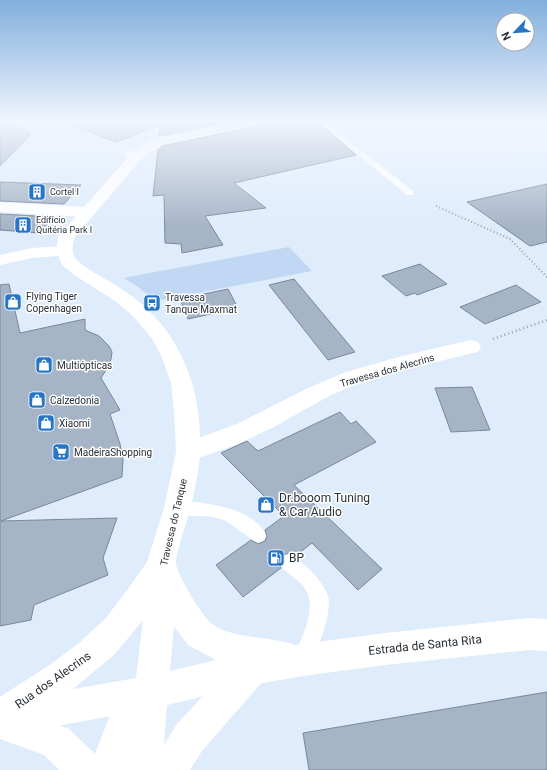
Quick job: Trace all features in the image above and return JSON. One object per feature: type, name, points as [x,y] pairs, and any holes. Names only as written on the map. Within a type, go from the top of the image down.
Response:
[{"type":"street","points":[[0,260],[32,253],[64,251],[66,237],[130,156]]},
{"type":"street","points":[[0,207],[86,212]]},
{"type":"street","name":"Travessa do Tanque","points":[[64,251],[68,261],[80,271],[122,297],[140,312],[160,336],[171,355],[182,383],[186,412],[188,452],[177,508],[162,565],[143,770]]},
{"type":"street","name":"Travessa dos Alecrins","points":[[188,452],[221,441],[253,427],[335,384],[379,370],[472,347]]},
{"type":"street","name":"Estrada de Santa Rita","points":[[162,565],[182,612],[199,634],[222,647],[303,660]]},
{"type":"street","name":"Rua dos Alecrins","points":[[0,719],[80,664],[115,631],[135,608],[162,565]]},
{"type":"street","name":"Estrada de Santa Rita","points":[[151,692],[251,669],[303,660],[385,649],[529,634],[547,635]]},
{"type":"street","points":[[169,770],[189,738],[251,669]]},
{"type":"street","points":[[108,770],[125,719],[151,692]]},
{"type":"street","name":"Rua dos Alecrins","points":[[0,719],[151,692]]},
{"type":"street","points":[[0,719],[56,742],[86,770]]},
{"type":"lane","points":[[364,156],[410,193]]},
{"type":"lane","points":[[177,508],[200,508],[230,514],[245,523],[258,535]]},
{"type":"lane","points":[[288,562],[310,581],[320,600],[316,625],[303,660]]},
{"type":"path","points":[[436,206],[510,239],[547,277]]},
{"type":"path","points":[[472,347],[547,320]]},
{"type":"shaded area","points":[[289,247],[312,271],[156,301],[134,284],[123,278]]},
{"type":"building","points":[[0,156],[10,156],[0,166]]},
{"type":"building","points":[[157,156],[352,156],[234,183],[266,208],[205,216],[223,245],[182,253],[181,244],[165,243],[164,195],[153,196]]},
{"type":"building","name":"Cortel I","points":[[0,182],[81,185],[64,204],[0,201]]},
{"type":"building","points":[[547,184],[547,242],[530,246],[467,202]]},
{"type":"building","name":"Edifício Quitéria Park I","points":[[0,214],[54,217],[40,233],[0,230]]},
{"type":"building","points":[[420,264],[447,284],[417,295],[415,293],[406,296],[382,276]]},
{"type":"building","points":[[294,279],[355,352],[328,360],[269,285]]},
{"type":"building","name":"MadeiraShopping","points":[[9,284],[20,333],[85,319],[85,330],[99,336],[109,346],[112,352],[111,359],[101,378],[120,410],[110,414],[120,444],[123,460],[122,477],[1,521],[117,518],[103,558],[108,575],[34,605],[31,620],[0,626],[0,285]]},
{"type":"building","points":[[516,285],[541,302],[485,324],[460,307]]},
{"type":"building","points":[[228,289],[238,308],[188,319],[180,299]]},
{"type":"building","points":[[472,387],[490,430],[451,432],[435,388]]},
{"type":"building","points":[[340,412],[351,424],[356,421],[376,442],[294,485],[382,569],[358,590],[312,543],[295,556],[289,553],[281,556],[278,561],[281,568],[243,597],[216,565],[251,540],[258,544],[265,541],[267,536],[265,530],[284,516],[221,453],[247,441],[258,451]]},
{"type":"building","points":[[547,692],[547,770],[309,770],[303,733]]},
{"type":"place","name":"Cortel I","points":[[37,192]]},
{"type":"place","name":"Edifício Quitéria Park I","points":[[23,225]]},
{"type":"place","name":"Flying Tiger Copenhagen","points":[[13,302]]},
{"type":"place","name":"Travessa Tanque Maxmat","points":[[152,303]]},
{"type":"place","name":"Multiópticas","points":[[44,365]]},
{"type":"place","name":"Calzedonia","points":[[37,400]]},
{"type":"place","name":"Xiaomi","points":[[46,423]]},
{"type":"place","name":"MadeiraShopping","points":[[61,452]]},
{"type":"place","name":"Dr.booom Tuning & Car Audio","points":[[266,505]]},
{"type":"place","name":"BP","points":[[276,558]]}]
